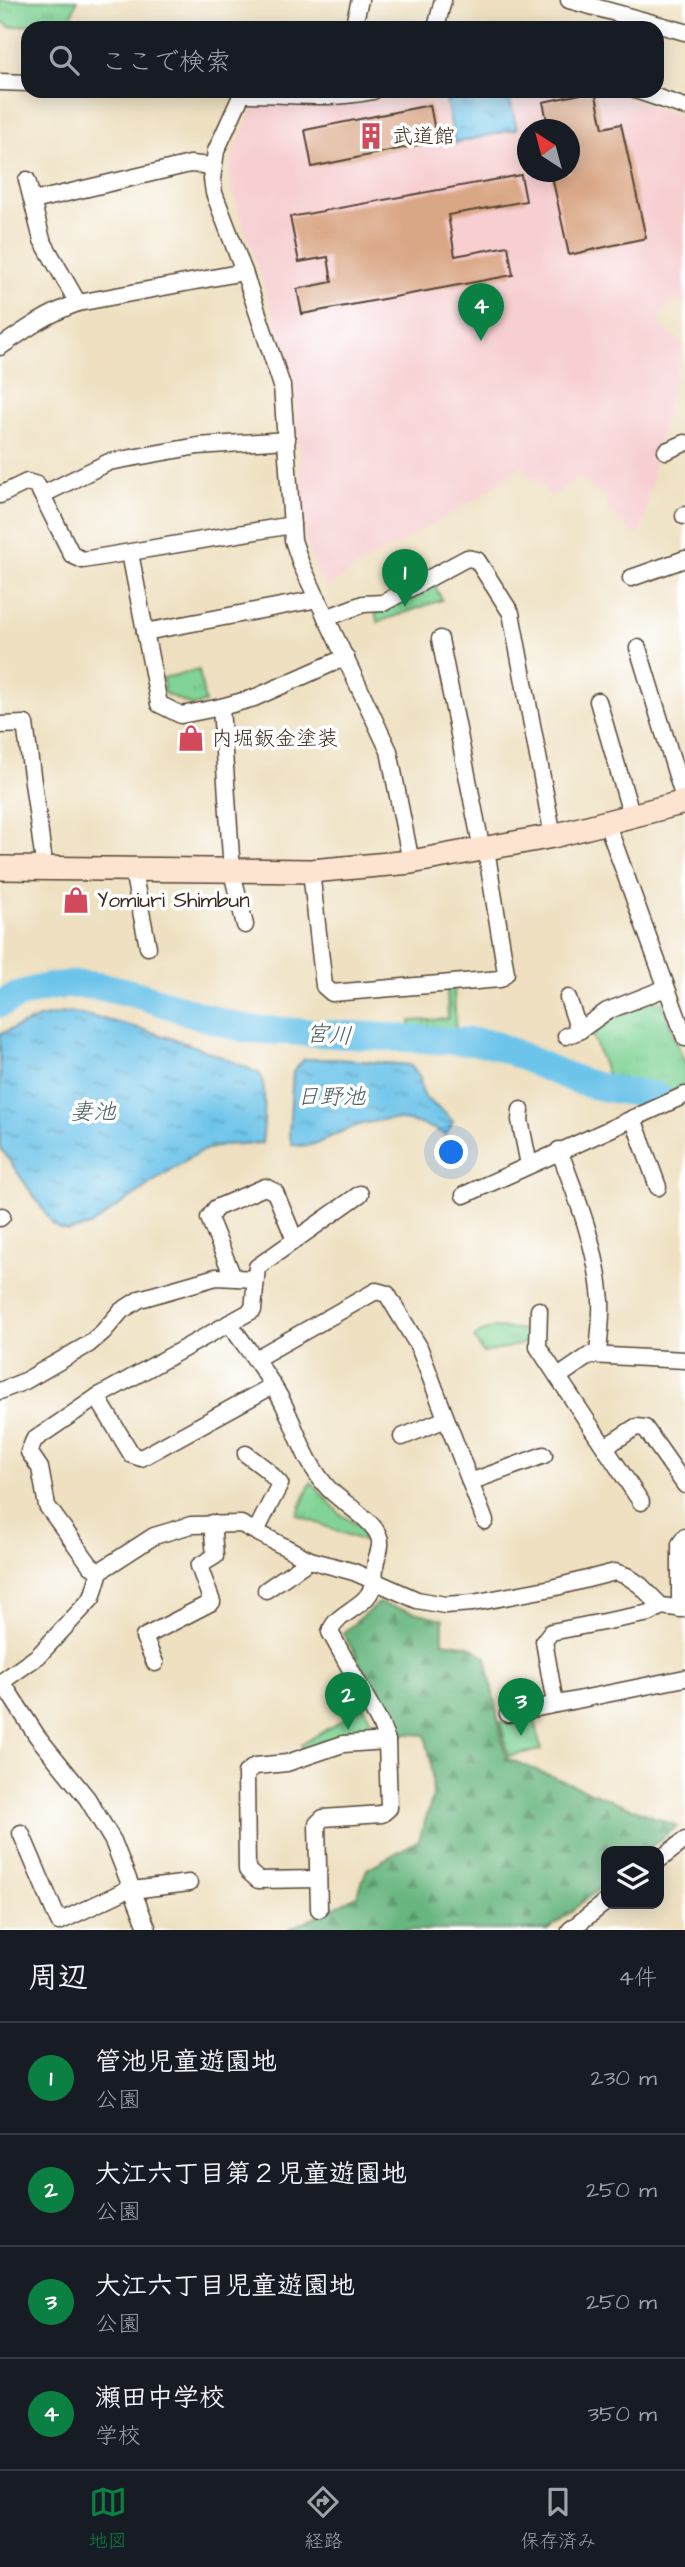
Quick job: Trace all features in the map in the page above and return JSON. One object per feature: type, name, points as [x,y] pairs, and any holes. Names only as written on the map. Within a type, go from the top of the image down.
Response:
[{"type":"street","points":[[355,21],[360,0]]},
{"type":"street","points":[[438,21],[443,0]]},
{"type":"street","points":[[569,0],[645,21]]},
{"type":"street","points":[[664,26],[685,32]]},
{"type":"street","points":[[0,82],[21,83]]},
{"type":"street","points":[[233,98],[213,166],[214,193],[282,386],[293,540],[301,564],[389,751],[411,862]]},
{"type":"street","points":[[659,98],[685,107]]},
{"type":"street","points":[[33,201],[190,164],[213,166]]},
{"type":"street","points":[[27,180],[42,240],[78,303]]},
{"type":"street","points":[[0,347],[39,320],[78,303],[244,272]]},
{"type":"street","points":[[42,495],[109,462],[198,446],[287,440]]},
{"type":"street","points":[[666,451],[685,443]]},
{"type":"street","points":[[0,495],[27,482],[37,485],[72,555],[83,560],[292,525]]},
{"type":"street","points":[[130,552],[159,704],[181,715],[254,698],[346,657]]},
{"type":"street","points":[[326,618],[363,604],[383,603],[467,558],[477,560],[511,613],[554,836]]},
{"type":"street","points":[[631,578],[685,559]]},
{"type":"street","points":[[145,632],[318,599]]},
{"type":"street","points":[[311,871],[324,986],[332,993],[500,979],[506,973],[484,850],[440,639]]},
{"type":"street","points":[[0,868],[311,871],[411,862],[554,836],[685,802],[638,649]]},
{"type":"street","points":[[598,701],[632,817]]},
{"type":"street","points":[[221,707],[232,872],[246,925]]},
{"type":"street","points":[[0,725],[25,724],[45,870]]},
{"type":"street","points":[[607,824],[666,988],[680,1009],[685,1038]]},
{"type":"street","points":[[133,871],[148,947]]},
{"type":"street","points":[[568,998],[573,1034],[607,1011],[666,988]]},
{"type":"street","points":[[464,1195],[685,1095]]},
{"type":"street","points":[[520,1110],[529,1165]]},
{"type":"street","points":[[633,1118],[658,1187]]},
{"type":"street","points":[[559,1150],[587,1226],[597,1273],[601,1303],[598,1355]]},
{"type":"street","points":[[233,1277],[209,1217],[216,1208],[265,1188],[275,1192],[295,1240]]},
{"type":"street","points":[[100,1571],[91,1566],[47,1506],[40,1468],[29,1452],[34,1440],[97,1397],[253,1310],[257,1267],[360,1194]]},
{"type":"street","points":[[1,1389],[25,1381],[89,1343],[103,1332],[121,1311],[140,1299],[216,1277],[256,1279]]},
{"type":"street","points":[[255,1359],[376,1290],[387,1294],[419,1347],[485,1521]]},
{"type":"street","points":[[539,1310],[538,1347],[641,1502]]},
{"type":"street","points":[[229,1323],[283,1402],[303,1454],[314,1473],[332,1494],[374,1526],[381,1542],[375,1564],[376,1581],[366,1599],[333,1622],[330,1632],[380,1723],[387,1741],[389,1808],[382,1814],[323,1818],[317,1824],[319,1909]]},
{"type":"street","points":[[558,1377],[590,1355],[685,1360]]},
{"type":"street","points":[[97,1397],[132,1455],[141,1458],[272,1385]]},
{"type":"street","points":[[402,1437],[446,1419]]},
{"type":"street","points":[[605,1447],[636,1427],[645,1428],[685,1485]]},
{"type":"street","points":[[246,1454],[267,1470],[279,1484],[256,1531]]},
{"type":"street","points":[[470,1482],[544,1455]]},
{"type":"street","points":[[155,1662],[144,1637],[212,1602],[199,1566],[215,1556],[212,1523]]},
{"type":"street","points":[[148,1930],[113,1840],[87,1798],[37,1736],[1,1682],[38,1656],[92,1598],[100,1571],[154,1535],[191,1525],[241,1524],[310,1560],[354,1572],[417,1600],[445,1605],[507,1597],[615,1572],[640,1585],[662,1606],[682,1609],[680,1544],[685,1537]]},
{"type":"street","points":[[266,1590],[310,1560]]},
{"type":"street","points":[[555,1704],[544,1641],[551,1632],[650,1613],[662,1606]]},
{"type":"street","points":[[508,1714],[685,1678]]},
{"type":"street","points":[[318,1879],[258,1880],[247,1870],[246,1773],[255,1766],[287,1763],[343,1744],[387,1741]]},
{"type":"street","points":[[21,1833],[59,1922],[124,1891],[189,1883]]},
{"type":"street","points":[[664,1856],[685,1840]]},
{"type":"street","points":[[570,1930],[601,1906]]},
{"type":"shaded area","points":[[375,98],[629,98],[685,118],[685,303],[672,300],[659,318],[664,329],[684,344],[658,444],[645,520],[638,536],[607,509],[605,497],[578,477],[551,497],[521,466],[477,499],[361,565],[327,589],[310,555],[304,531],[297,413],[292,382],[280,335],[235,200],[230,177],[232,156],[251,112],[257,106],[268,103],[337,106]]},
{"type":"green space","points":[[0,0],[77,0],[70,21],[21,21],[21,26],[10,27],[0,20]]},
{"type":"green space","points":[[433,582],[442,600],[378,622],[375,613]]},
{"type":"green space","points":[[199,670],[205,703],[193,706],[164,693],[163,678]]},
{"type":"green space","points":[[454,987],[456,1036],[412,1036],[410,1021],[448,1019],[447,988]]},
{"type":"green space","points":[[653,1000],[662,1002],[685,1064],[685,1085],[667,1095],[610,1082],[592,1034],[613,1018]]},
{"type":"green space","points":[[493,1328],[530,1330],[531,1342],[483,1353],[474,1338]]},
{"type":"green space","points":[[311,1482],[339,1513],[367,1532],[371,1544],[297,1515]]},
{"type":"green space","points":[[378,1603],[443,1619],[443,1642],[470,1646],[486,1657],[506,1758],[677,1826],[652,1846],[601,1846],[601,1887],[548,1930],[288,1930],[357,1896],[367,1869],[419,1840],[433,1796],[431,1761],[425,1735],[399,1733],[343,1633]]},
{"type":"green space","points":[[364,1707],[373,1725],[367,1735],[333,1738],[303,1751],[301,1745]]},
{"type":"green space","points":[[534,1716],[541,1750],[508,1756],[501,1722]]},
{"type":"water","points":[[460,98],[510,98],[517,129],[455,143],[446,101]]},
{"type":"water","name":"妻池","points":[[70,1012],[167,1037],[260,1074],[264,1097],[262,1143],[221,1145],[199,1152],[90,1226],[68,1231],[59,1229],[0,1147],[0,1034],[39,1018]]},
{"type":"water","name":"日野池","points":[[304,1059],[410,1065],[420,1077],[427,1099],[453,1122],[446,1135],[417,1123],[390,1120],[363,1124],[314,1144],[292,1144],[289,1134],[293,1072]]},
{"type":"building","points":[[562,98],[597,98],[603,128],[621,124],[646,238],[569,255],[553,182],[580,182],[580,119],[547,119],[543,102]]},
{"type":"building","name":"武道館","points":[[430,105],[437,141],[312,167],[305,130]]},
{"type":"building","points":[[517,176],[517,182],[522,182],[526,201],[448,215],[455,256],[508,246],[513,275],[302,314],[297,289],[332,282],[328,257],[299,262],[290,217]]},
{"type":"waterway","name":"宮川","points":[[0,1004],[33,991],[65,985],[95,986],[125,991],[248,1029],[489,1043],[592,1085],[658,1096]]},
{"type":"place","name":"武道館","points":[[371,136]]},
{"type":"place","name":"瀬田中学校","points":[[481,341]]},
{"type":"place","name":"管池児童遊園地","points":[[405,607]]},
{"type":"place","name":"内堀鈑金塗装","points":[[191,738]]},
{"type":"place","name":"Yomiuri Shimbun","points":[[76,900]]},
{"type":"place","name":"大江六丁目第２児童遊園地","points":[[348,1730]]},
{"type":"place","name":"大江六丁目児童遊園地","points":[[521,1736]]}]
